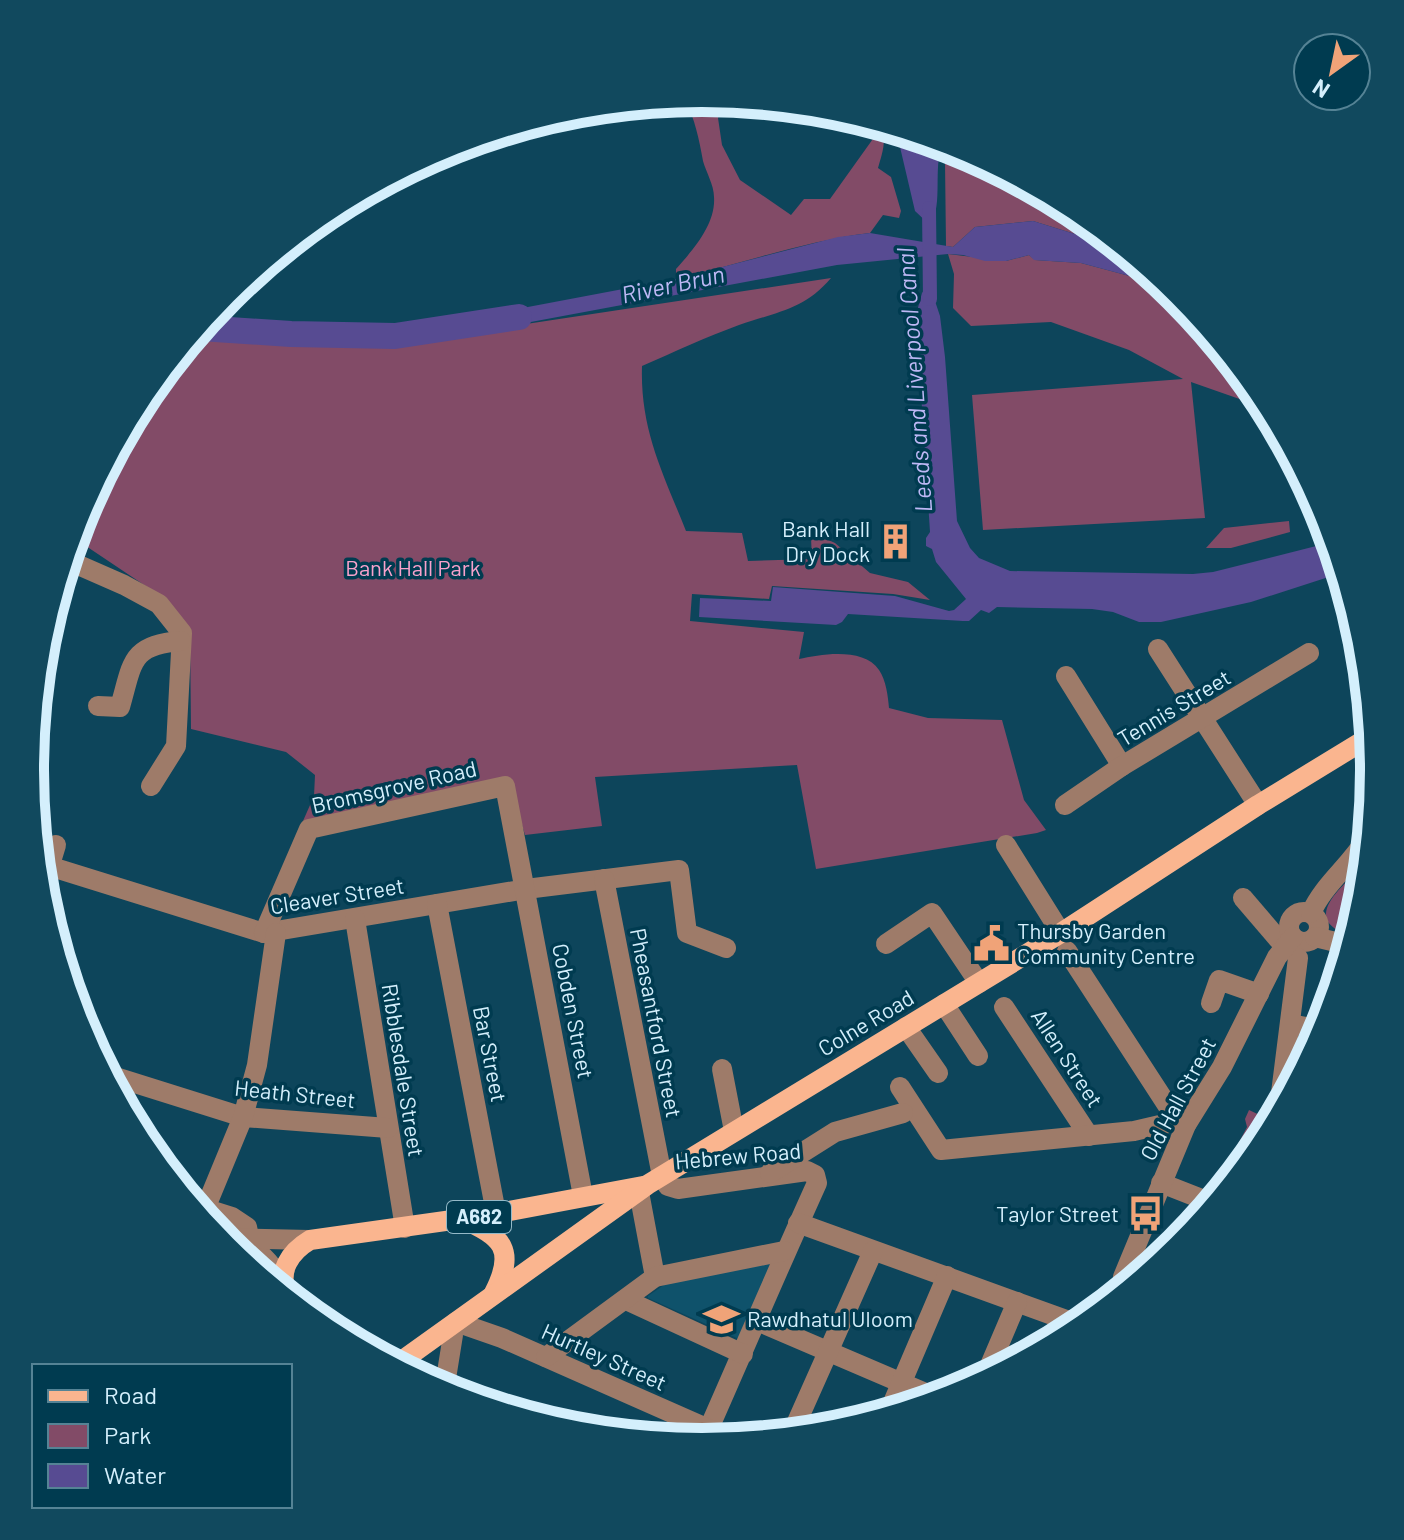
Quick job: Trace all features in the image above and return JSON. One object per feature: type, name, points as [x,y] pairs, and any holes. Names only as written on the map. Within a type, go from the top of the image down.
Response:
[{"type":"main road","name":"Colne Road","points":[[406,1358],[649,1184],[979,983],[1064,942],[1258,805],[1359,743]]},
{"type":"main road","name":"A682","points":[[310,1240],[462,1219],[649,1184]]},
{"type":"main road","name":"A682","points":[[462,1219],[490,1230],[502,1244],[505,1272],[493,1296]]},
{"type":"main road","points":[[284,1278],[284,1269],[290,1257],[297,1247],[310,1240]]},
{"type":"street","points":[[77,564],[159,604],[182,633],[176,746],[151,786]]},
{"type":"street","points":[[98,706],[120,707],[132,666],[145,648],[157,643],[181,641]]},
{"type":"street","points":[[1158,649],[1258,805]]},
{"type":"street","name":"Tennis Street","points":[[1065,805],[1122,766],[1309,653]]},
{"type":"street","points":[[1066,676],[1122,766]]},
{"type":"street","name":"Bromsgrove Road","points":[[270,933],[309,829],[505,786],[515,835]]},
{"type":"street","name":"Cobden Street","points":[[515,835],[583,1196]]},
{"type":"street","points":[[50,855],[56,845]]},
{"type":"street","points":[[900,1087],[941,1150],[1179,1124],[1006,845]]},
{"type":"street","name":"Cleaver Street","points":[[52,866],[270,933],[526,889],[679,870],[687,933],[726,948]]},
{"type":"street","points":[[1311,913],[1320,894],[1352,866]]},
{"type":"street","name":"Pheasantford Street","points":[[604,879],[649,1184],[655,1277]]},
{"type":"street","points":[[1243,898],[1292,947]]},
{"type":"street","name":"Bar Street","points":[[437,904],[496,1213]]},
{"type":"street","points":[[886,944],[932,913],[979,983]]},
{"type":"street","points":[[1311,913],[1319,923],[1315,937]]},
{"type":"street","points":[[1283,1078],[1290,1024],[1292,947],[1289,926],[1294,916],[1311,913]]},
{"type":"street","name":"Ribblesdale Street","points":[[355,919],[405,1228]]},
{"type":"street","points":[[205,1202],[243,1117],[257,1065],[270,933]]},
{"type":"street","points":[[1292,947],[1315,937],[1337,942]]},
{"type":"street","name":"Old Hall Street","points":[[1124,1275],[1161,1183],[1179,1124],[1222,1067],[1259,994],[1292,947]]},
{"type":"street","points":[[1211,1003],[1219,980],[1259,994]]},
{"type":"street","points":[[944,1004],[978,1056]]},
{"type":"street","name":"Allen Street","points":[[1004,1007],[1089,1136]]},
{"type":"street","points":[[1290,1024],[1308,1027]]},
{"type":"street","points":[[906,1027],[938,1073]]},
{"type":"street","points":[[722,1069],[734,1131]]},
{"type":"street","name":"Heath Street","points":[[121,1079],[243,1117],[388,1128]]},
{"type":"street","points":[[764,1176],[835,1132],[903,1113]]},
{"type":"street","name":"Hebrew Road","points":[[649,1184],[678,1189],[807,1171],[815,1175],[817,1183],[798,1223]]},
{"type":"street","points":[[1161,1183],[1201,1199]]},
{"type":"street","points":[[217,1214],[232,1217],[247,1227],[237,1235]]},
{"type":"street","points":[[710,1428],[798,1223],[1064,1319]]},
{"type":"street","points":[[239,1237],[310,1240]]},
{"type":"street","points":[[246,1244],[264,1255],[277,1273]]},
{"type":"street","points":[[546,1357],[655,1277],[784,1251]]},
{"type":"street","points":[[798,1420],[873,1251]]},
{"type":"street","points":[[895,1399],[947,1276]]},
{"type":"street","points":[[626,1300],[743,1354]]},
{"type":"street","points":[[992,1360],[1017,1302]]},
{"type":"street","points":[[757,1321],[921,1391]]},
{"type":"street","points":[[446,1376],[453,1325]]},
{"type":"street","name":"Hurtley Street","points":[[453,1325],[502,1338],[546,1357],[689,1428]]},
{"type":"shaded area","name":"Rawdhatul Uloom","points":[[773,1262],[739,1339],[648,1298],[674,1278]]},
{"type":"green space","points":[[690,112],[720,112],[718,118],[722,145],[740,180],[791,215],[804,199],[830,199],[875,136],[873,134],[883,137],[878,168],[891,177],[901,211],[899,218],[883,215],[870,233],[797,247],[676,279],[676,269],[702,236],[714,207],[713,188]]},
{"type":"green space","points":[[946,159],[954,162],[1031,200],[1090,239],[1033,221],[975,227],[953,247],[946,246]]},
{"type":"green space","points":[[948,254],[1006,261],[1029,255],[1035,260],[1081,263],[1140,279],[1167,305],[1197,336],[1247,402],[1191,382],[1205,518],[983,530],[972,395],[1183,379],[1129,350],[1051,322],[971,326],[953,308],[954,274]]},
{"type":"green space","name":"Bank Hall Park","points":[[831,278],[800,304],[727,330],[642,366],[645,411],[655,451],[686,531],[742,533],[748,561],[812,559],[811,538],[822,537],[835,543],[870,573],[908,582],[930,600],[893,594],[772,586],[769,599],[692,594],[690,621],[804,632],[799,659],[842,654],[863,658],[879,670],[889,708],[928,718],[1002,720],[1024,800],[1046,830],[816,869],[797,765],[595,777],[602,826],[525,835],[508,777],[303,821],[314,796],[315,775],[286,752],[191,729],[190,634],[165,599],[84,545],[132,441],[180,369],[208,335],[357,346],[387,345]]},
{"type":"green space","points":[[1289,521],[1290,532],[1231,548],[1206,548],[1224,528]]},
{"type":"green space","points":[[1350,878],[1340,931],[1327,919],[1326,911],[1334,896]]},
{"type":"green space","points":[[1249,1110],[1262,1116],[1224,1171],[1247,1127],[1245,1119]]},
{"type":"green space","points":[[1224,1171],[1212,1186],[1217,1172]]},
{"type":"water","points":[[899,142],[939,156],[937,206],[931,226],[915,211]]},
{"type":"water","points":[[1033,221],[1090,239],[1140,279],[1081,263],[1034,260],[1029,255],[1006,261],[985,261],[948,254],[837,265],[488,330],[485,315],[676,279],[838,237],[870,233],[953,247],[975,227]]},
{"type":"water","points":[[929,283],[940,316],[957,521],[970,548],[979,558],[1010,571],[1193,574],[1213,572],[1320,545],[1331,576],[1251,602],[1161,622],[1139,622],[1113,612],[1092,609],[997,607],[989,613],[981,610],[969,621],[848,614],[836,625],[699,617],[700,598],[771,601],[773,587],[895,596],[949,611],[966,599],[936,562],[932,549],[926,546],[930,532],[916,315],[922,293]]},
{"type":"waterway","name":"Leeds and Liverpool Canal","points":[[929,208],[930,299]]},
{"type":"waterway","name":"River Brun","points":[[214,329],[395,336],[519,317]]},
{"type":"place","name":"Bank Hall Dry Dock","points":[[896,542]]},
{"type":"place","name":"Thursby Garden Community Centre","points":[[991,944]]},
{"type":"place","name":"Taylor Street","points":[[1145,1214]]},
{"type":"place","name":"Rawdhatul Uloom","points":[[721,1319]]}]
